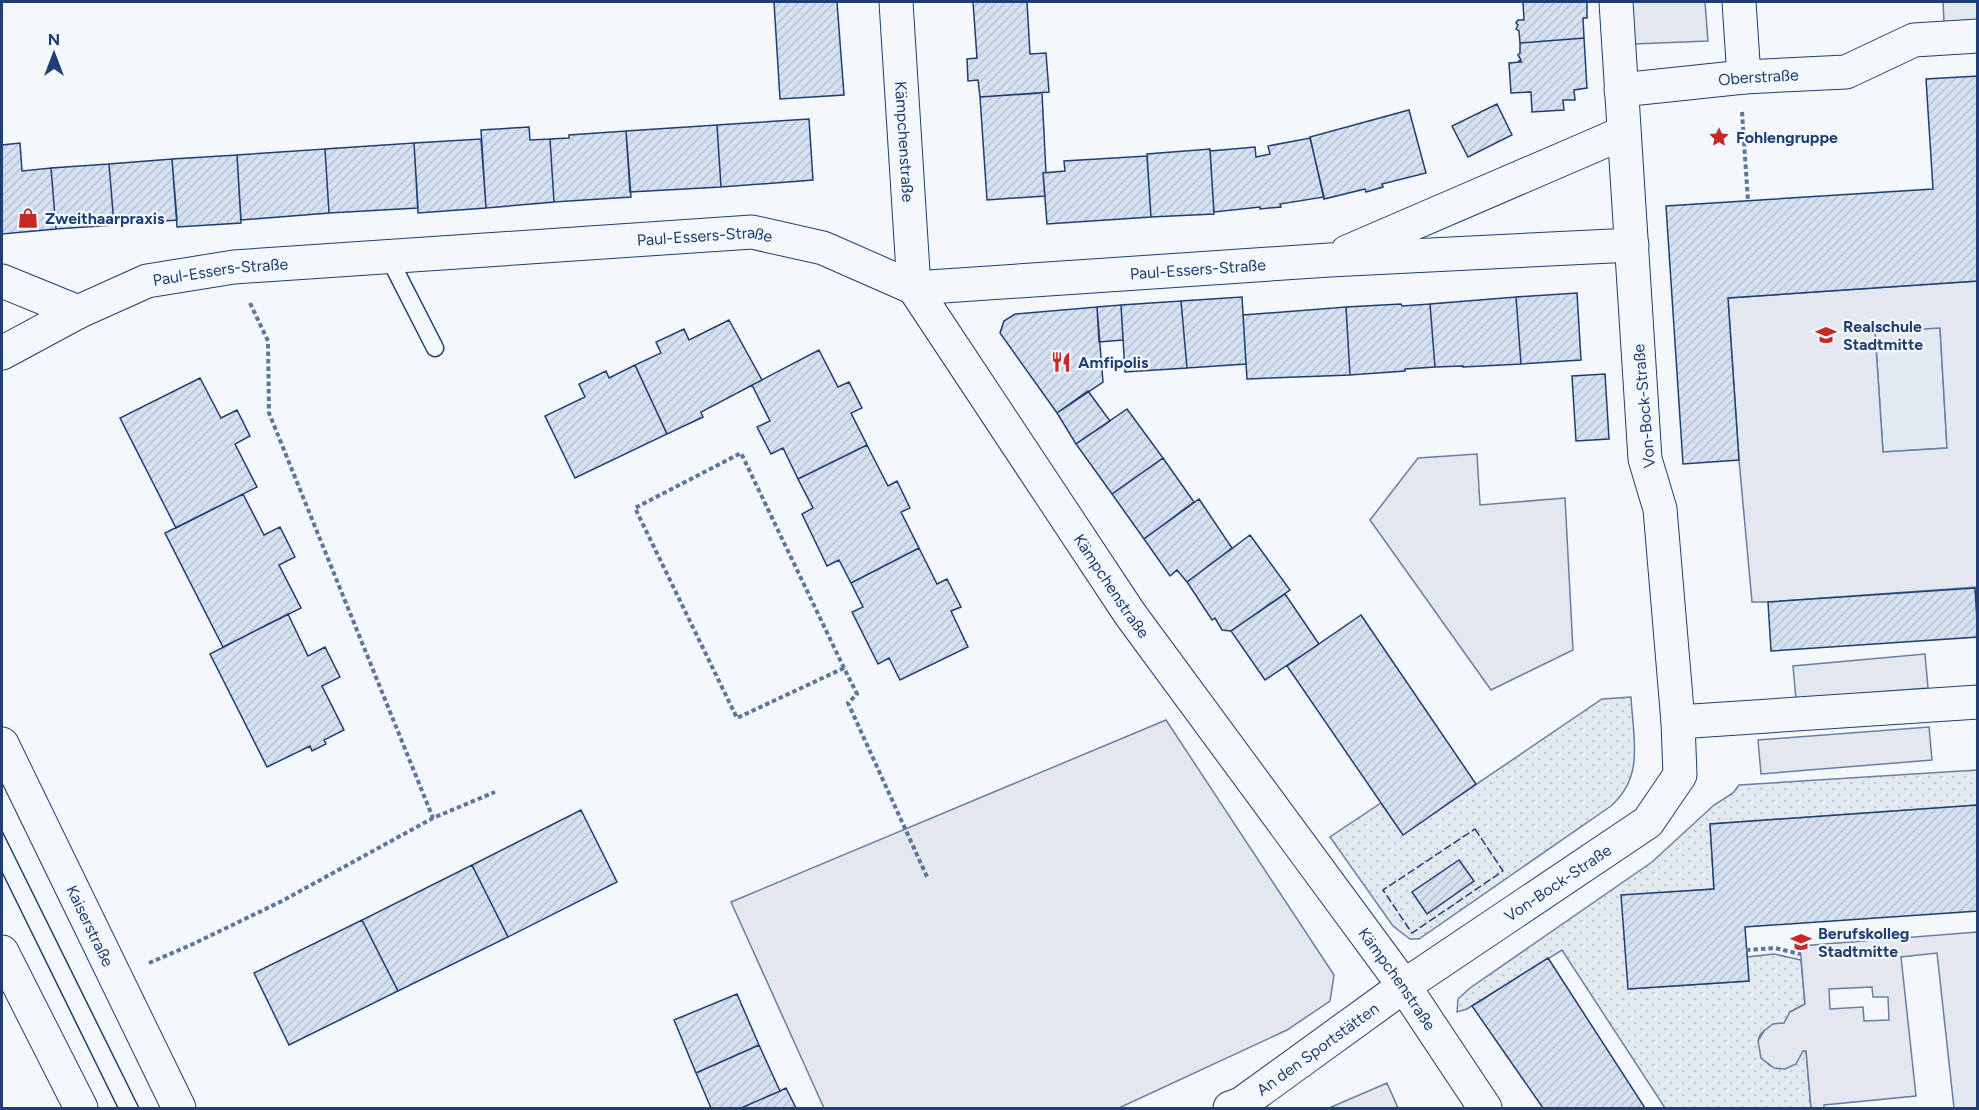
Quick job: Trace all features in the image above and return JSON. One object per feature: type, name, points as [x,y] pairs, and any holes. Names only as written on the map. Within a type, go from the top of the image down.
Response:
[{"type":"street","name":"Kämpchenstraße","points":[[896,2],[914,288],[1130,614],[1404,986],[1485,1108]]},
{"type":"street","points":[[1616,2],[1621,90]]},
{"type":"street","points":[[1739,2],[1744,78]]},
{"type":"street","name":"Oberstraße","points":[[1621,90],[1744,78],[1846,72],[1914,40],[1977,36]]},
{"type":"street","name":"Von-Bock-Straße","points":[[1404,986],[1648,822],[1680,775],[1678,722],[1660,509],[1645,459],[1621,90]]},
{"type":"street","name":"Paul-Essers-Straße","points":[[1329,260],[1623,133]]},
{"type":"street","name":"Paul-Essers-Straße","points":[[2,353],[78,312],[147,281],[234,267],[388,256],[752,232],[823,248],[914,288],[1329,260],[1632,245]]},
{"type":"street","points":[[2,281],[78,312]]},
{"type":"street","points":[[1678,722],[1977,702]]},
{"type":"street","name":"Kaiserstraße","points":[[2,744],[178,1108]]},
{"type":"street","points":[[2,952],[81,1108]]},
{"type":"street","name":"An den Sportstätten","points":[[1230,1108],[1241,1104],[1404,986]]},
{"type":"lane","points":[[388,256],[435,348]]},
{"type":"path","points":[[1744,128],[1748,201]]},
{"type":"path","points":[[268,341],[269,413],[433,818]]},
{"type":"path","points":[[844,668],[737,718],[635,508],[741,453],[857,694],[848,703],[928,879]]},
{"type":"path","points":[[116,977],[193,944],[282,901],[433,818],[495,792]]},
{"type":"path","points":[[1746,950],[1775,948],[1800,954]]},
{"type":"shaded area","points":[[1632,2],[1705,2],[1708,41],[1634,44]]},
{"type":"shaded area","points":[[1943,2],[1977,2],[1977,38],[1945,41]]},
{"type":"shaded area","points":[[1977,281],[1977,587],[1752,602],[1728,298]],"holes":[[[1940,328],[1947,448],[1883,452],[1875,332]]]},
{"type":"shaded area","points":[[1940,327],[1947,448],[1883,452],[1875,331]]},
{"type":"shaded area","points":[[1477,454],[1480,505],[1565,498],[1573,650],[1491,690],[1370,520],[1418,458]]},
{"type":"shaded area","points":[[1925,654],[1928,688],[1796,699],[1793,666]]},
{"type":"shaded area","points":[[1631,697],[1635,742],[1633,769],[1622,794],[1611,806],[1419,939],[1410,939],[1393,926],[1330,837],[1381,803],[1403,834],[1602,699]]},
{"type":"shaded area","points":[[1166,720],[1334,975],[1330,1001],[1287,1030],[1119,1108],[824,1108],[731,902]]},
{"type":"shaded area","points":[[1929,727],[1932,760],[1761,774],[1758,740]]},
{"type":"shaded area","points":[[1977,770],[1977,805],[1710,824],[1714,889],[1622,896],[1629,989],[1748,981],[1747,957],[1774,954],[1801,960],[1805,1004],[1790,1012],[1784,1024],[1761,1033],[1759,1043],[1769,1065],[1780,1069],[1806,1051],[1811,1108],[1665,1108],[1562,950],[1467,1009],[1457,1012],[1458,999],[1470,988],[1652,862],[1714,805],[1733,793],[1739,785]]},
{"type":"shaded area","points":[[1977,932],[1977,1108],[1954,1108],[1937,953],[1901,957],[1916,1096],[1811,1108],[1806,1051],[1803,1051],[1796,1064],[1785,1069],[1774,1068],[1761,1058],[1758,1041],[1764,1031],[1773,1024],[1784,1023],[1790,1012],[1805,1004],[1800,946]],"holes":[[[1872,987],[1873,997],[1888,997],[1889,1020],[1864,1021],[1863,1007],[1830,1009],[1829,989]]]},
{"type":"shaded area","points":[[1387,1083],[1398,1108],[1329,1108]]},
{"type":"building","points":[[774,2],[837,2],[844,95],[780,99]]},
{"type":"building","points":[[973,2],[1027,2],[1030,54],[1046,53],[1049,92],[980,97],[978,80],[968,81],[967,59],[977,58]]},
{"type":"building","points":[[1523,2],[1587,2],[1587,18],[1583,18],[1584,38],[1520,43],[1516,23],[1518,20],[1524,20]]},
{"type":"building","points":[[1584,38],[1587,88],[1574,90],[1575,100],[1563,100],[1564,110],[1532,112],[1531,92],[1511,93],[1509,63],[1521,62],[1518,55],[1520,43]]},
{"type":"building","points":[[1978,76],[1978,281],[1728,298],[1739,460],[1683,464],[1666,206],[1933,189],[1926,79]]},
{"type":"building","points":[[1042,93],[1045,196],[987,200],[980,97]]},
{"type":"building","points":[[1497,104],[1512,135],[1468,157],[1452,126]]},
{"type":"building","points":[[1409,110],[1426,173],[1382,184],[1383,187],[1366,192],[1365,189],[1324,199],[1310,137]]},
{"type":"building","points":[[809,119],[813,180],[721,187],[717,125]]},
{"type":"building","points":[[717,125],[721,187],[630,192],[626,131]]},
{"type":"building","points":[[529,127],[530,140],[550,139],[554,202],[486,208],[481,130]]},
{"type":"building","points":[[626,131],[631,197],[554,202],[550,139],[569,138],[569,135]]},
{"type":"building","points":[[1310,138],[1324,197],[1280,204],[1281,207],[1214,212],[1210,151],[1255,147],[1256,157],[1270,154],[1268,146]]},
{"type":"building","points":[[481,139],[486,208],[418,213],[414,143]]},
{"type":"building","points":[[20,143],[22,171],[51,168],[56,229],[2,234],[2,145]]},
{"type":"building","points":[[414,143],[418,208],[329,213],[325,149]]},
{"type":"building","points":[[325,149],[329,213],[241,220],[237,155]]},
{"type":"building","points":[[1210,149],[1214,214],[1151,217],[1147,154]]},
{"type":"building","points":[[237,155],[241,223],[177,227],[172,159]]},
{"type":"building","points":[[1147,156],[1151,217],[1047,224],[1043,173],[1065,171],[1064,161]]},
{"type":"building","points":[[172,159],[177,220],[114,225],[109,164]]},
{"type":"building","points":[[109,164],[114,225],[56,229],[51,168]]},
{"type":"building","points":[[1577,293],[1581,360],[1521,364],[1516,297]]},
{"type":"building","points":[[1242,297],[1246,364],[1187,368],[1181,301]]},
{"type":"building","points":[[1516,297],[1521,364],[1435,367],[1430,304]]},
{"type":"building","points":[[1181,301],[1187,368],[1125,372],[1121,305]]},
{"type":"building","points":[[1401,304],[1402,306],[1430,304],[1435,367],[1350,375],[1346,307]]},
{"type":"building","points":[[1121,305],[1123,340],[1099,342],[1097,307]]},
{"type":"building","name":"Amfipolis","points":[[1097,307],[1103,382],[1057,413],[1000,333],[1004,321],[1015,314]]},
{"type":"building","points":[[1346,307],[1350,375],[1247,379],[1243,315]]},
{"type":"building","points":[[729,320],[762,380],[701,412],[703,417],[667,434],[635,365],[661,353],[656,342],[684,329],[689,340]]},
{"type":"building","points":[[819,350],[838,387],[849,382],[862,408],[851,413],[867,445],[798,479],[783,448],[771,454],[757,427],[770,421],[752,385]]},
{"type":"building","points":[[635,365],[667,434],[575,478],[545,416],[585,397],[579,384],[606,371],[609,378]]},
{"type":"building","points":[[1605,374],[1609,439],[1576,441],[1572,376]]},
{"type":"building","points":[[200,378],[221,418],[237,410],[250,436],[235,444],[257,487],[176,528],[120,418]]},
{"type":"building","points":[[1088,391],[1110,421],[1076,444],[1057,413]]},
{"type":"building","points":[[1127,409],[1163,458],[1112,494],[1076,444]]},
{"type":"building","points":[[867,445],[888,486],[897,481],[910,508],[901,512],[919,548],[851,583],[839,560],[827,566],[802,514],[813,508],[798,479]]},
{"type":"building","points":[[1163,458],[1194,502],[1144,539],[1112,494]]},
{"type":"building","points":[[243,494],[264,535],[280,527],[295,557],[279,565],[301,608],[223,647],[165,533]]},
{"type":"building","points":[[1199,499],[1232,548],[1187,582],[1177,570],[1170,576],[1144,539]]},
{"type":"building","points":[[1250,535],[1290,590],[1231,631],[1222,630],[1215,618],[1212,620],[1187,582]]},
{"type":"building","points":[[919,548],[937,584],[947,579],[961,607],[951,611],[968,647],[900,680],[889,658],[878,664],[852,612],[863,607],[851,583]]},
{"type":"building","points":[[1975,588],[1978,637],[1771,651],[1768,602]]},
{"type":"building","points":[[1285,594],[1319,644],[1265,680],[1231,631]]},
{"type":"building","points":[[288,614],[308,656],[325,647],[340,677],[322,686],[344,730],[324,740],[326,744],[312,751],[310,746],[267,767],[210,654]]},
{"type":"building","points":[[1361,615],[1476,784],[1403,835],[1287,666]]},
{"type":"building","points":[[1978,805],[1978,911],[1745,927],[1749,981],[1628,989],[1621,895],[1714,889],[1710,824]]},
{"type":"building","points":[[581,810],[617,882],[508,937],[472,865]]},
{"type":"building","points":[[1459,860],[1474,881],[1427,914],[1412,892]]},
{"type":"building","points":[[472,865],[508,937],[398,991],[362,920]]},
{"type":"building","points":[[362,920],[398,991],[289,1045],[254,973]]},
{"type":"building","points":[[1548,958],[1645,1108],[1543,1108],[1472,1006]]},
{"type":"building","points":[[737,994],[759,1045],[696,1073],[674,1020]]},
{"type":"building","points":[[759,1045],[780,1091],[741,1108],[711,1108],[696,1073]]},
{"type":"building","points":[[786,1088],[796,1108],[741,1108],[780,1091]]},
{"type":"tram line","points":[[2,831],[139,1108]]},
{"type":"tram line","points":[[2,872],[118,1108]]},
{"type":"fence","points":[[1475,829],[1503,871],[1412,933],[1383,890],[1475,829]]},
{"type":"place","name":"Fohlengruppe","points":[[1719,137]]},
{"type":"place","name":"Zweithaarpraxis","points":[[28,218]]},
{"type":"place","name":"Realschule Stadtmitte","points":[[1826,335]]},
{"type":"place","name":"Amfipolis","points":[[1061,362]]},
{"type":"place","name":"Berufskolleg Stadtmitte","points":[[1801,942]]}]
